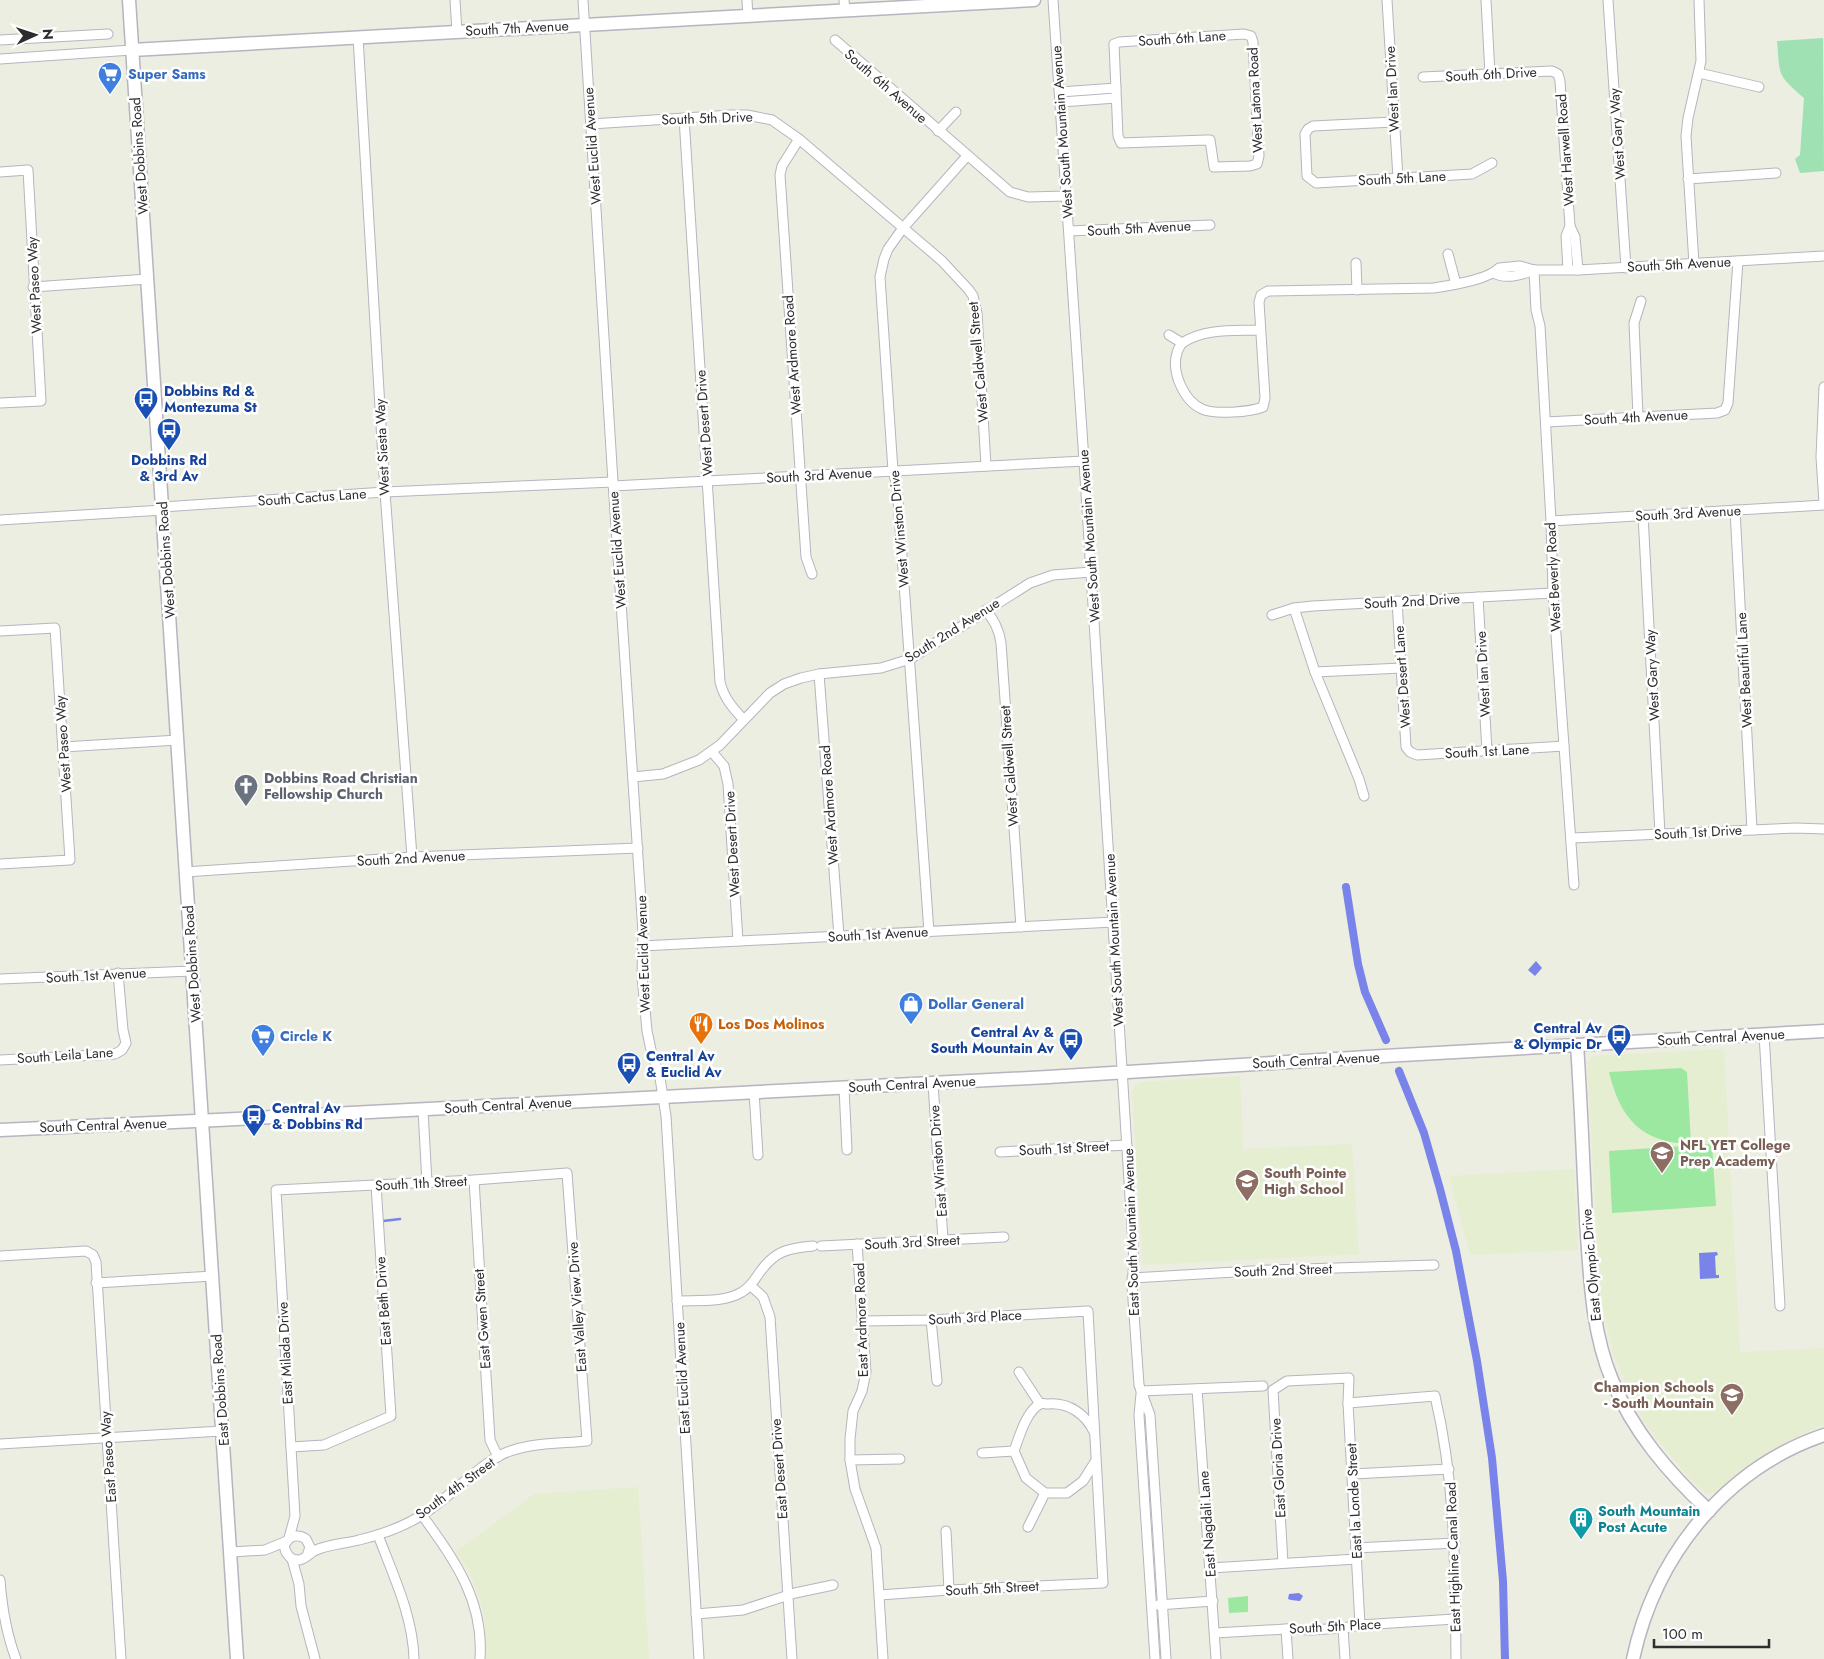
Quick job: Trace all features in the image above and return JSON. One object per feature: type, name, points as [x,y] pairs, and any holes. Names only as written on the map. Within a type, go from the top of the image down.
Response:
[{"type":"main road","name":"West Dobbins Road","points":[[128,0],[148,279],[202,1121]]},
{"type":"main road","name":"South 7th Avenue","points":[[132,50],[748,16],[845,6],[1034,0]]},
{"type":"main road","name":"South Central Avenue","points":[[0,1130],[844,1088],[1824,1031]]},
{"type":"main road","name":"East Olympic Drive","points":[[1577,1045],[1589,1268],[1595,1318],[1603,1352],[1612,1380],[1639,1431],[1669,1470],[1709,1511]]},
{"type":"main road","name":"East Dobbins Road","points":[[202,1121],[237,1659]]},
{"type":"main road","points":[[1633,1659],[1646,1611],[1659,1581],[1684,1539],[1732,1489],[1759,1468],[1794,1447],[1824,1435]]},
{"type":"street","points":[[455,0],[457,32]]},
{"type":"street","name":"West Euclid Avenue","points":[[583,0],[638,848],[643,932],[643,984],[650,1050],[660,1078],[663,1097]]},
{"type":"street","points":[[747,0],[748,16]]},
{"type":"street","name":"West South Mountain Avenue","points":[[1053,0],[1123,1071]]},
{"type":"street","name":"West Ian Drive","points":[[1387,0],[1398,178]]},
{"type":"street","points":[[1486,0],[1490,74]]},
{"type":"street","name":"West Gary Way","points":[[1608,0],[1626,268]]},
{"type":"street","points":[[1694,264],[1688,179],[1687,128],[1702,50],[1699,0]]},
{"type":"street","points":[[0,40],[108,34]]},
{"type":"street","name":"South 6th Lane","points":[[1116,88],[1114,44],[1119,42],[1244,34],[1251,36]]},
{"type":"street","name":"West Latona Road","points":[[1116,98],[1118,136],[1121,143],[1210,140],[1214,167],[1243,167],[1257,164],[1259,156],[1251,36]]},
{"type":"street","name":"West Siesta Way","points":[[358,37],[385,492],[412,857]]},
{"type":"street","name":"South 6th Avenue","points":[[834,40],[967,156],[1014,194],[1028,197],[1067,196]]},
{"type":"street","name":"South 7th Avenue","points":[[0,59],[132,50]]},
{"type":"street","name":"South 6th Drive","points":[[1423,77],[1552,71],[1558,74]]},
{"type":"street","points":[[1699,73],[1759,87]]},
{"type":"street","name":"West Harwell Road","points":[[1558,74],[1570,226],[1566,236],[1571,247],[1573,269]]},
{"type":"street","points":[[1060,92],[1116,88],[1116,98],[1061,102]]},
{"type":"street","points":[[1094,90],[1094,100]]},
{"type":"street","name":"South 6th Avenue","points":[[938,131],[956,112]]},
{"type":"street","name":"South 5th Drive","points":[[590,124],[731,115],[760,117],[772,120],[799,139],[903,228]]},
{"type":"street","name":"West Desert Drive","points":[[684,118],[720,682],[728,704],[744,719]]},
{"type":"street","name":"South 5th Lane","points":[[1394,122],[1313,126],[1308,129],[1304,134],[1306,176],[1316,182],[1472,174],[1492,163]]},
{"type":"street","name":"West Ardmore Road","points":[[799,139],[782,166],[780,175],[806,557],[812,574]]},
{"type":"street","name":"West Winston Drive","points":[[928,932],[910,659],[897,486],[893,471],[880,277],[888,249],[903,228],[967,156]]},
{"type":"street","name":"West Paseo Way","points":[[0,172],[28,170],[41,401],[0,404]]},
{"type":"street","points":[[1688,179],[1776,173]]},
{"type":"street","name":"South 5th Avenue","points":[[1068,231],[1210,225]]},
{"type":"street","name":"West Caldwell Street","points":[[903,228],[942,261],[973,296],[977,313],[986,466]]},
{"type":"street","points":[[1448,254],[1456,284]]},
{"type":"street","name":"South 5th Avenue","points":[[1260,330],[1259,302],[1261,295],[1268,291],[1434,288],[1494,273],[1500,276],[1520,266],[1534,270],[1626,268],[1824,256]]},
{"type":"street","name":"South 4th Avenue","points":[[1546,422],[1717,413],[1725,410],[1728,403],[1738,261]]},
{"type":"street","points":[[1356,263],[1357,290]]},
{"type":"street","name":"West Beverly Road","points":[[1534,270],[1536,310],[1540,326],[1551,520],[1553,593],[1574,885]]},
{"type":"street","points":[[34,287],[148,279]]},
{"type":"street","points":[[1638,416],[1634,323],[1641,301]]},
{"type":"street","points":[[1260,330],[1263,407],[1256,410],[1211,411],[1195,405],[1181,387],[1178,375],[1176,354],[1182,342],[1209,332],[1260,330]]},
{"type":"street","points":[[1168,335],[1182,342]]},
{"type":"street","points":[[1824,388],[1822,457],[1824,504]]},
{"type":"street","name":"South 3rd Avenue","points":[[613,484],[708,481],[1084,461]]},
{"type":"street","name":"South Cactus Lane","points":[[0,520],[385,492],[613,484]]},
{"type":"street","name":"South 3rd Avenue","points":[[1551,520],[1824,504]]},
{"type":"street","name":"West Beautiful Lane","points":[[1735,510],[1752,830]]},
{"type":"street","name":"West Gary Way","points":[[1644,515],[1660,834]]},
{"type":"street","name":"South 2nd Avenue","points":[[633,777],[671,772],[689,765],[712,752],[770,693],[784,684],[819,674],[881,668],[910,659],[1016,590],[1053,575],[1091,572]]},
{"type":"street","name":"South 2nd Drive","points":[[1272,615],[1294,608],[1313,606],[1553,593]]},
{"type":"street","name":"West Ian Drive","points":[[1478,597],[1487,751]]},
{"type":"street","name":"West Desert Lane","points":[[1397,601],[1406,747],[1410,752]]},
{"type":"street","points":[[1294,608],[1315,672],[1359,779],[1364,796]]},
{"type":"street","name":"West Caldwell Street","points":[[986,610],[1000,632],[1021,927]]},
{"type":"street","name":"West Paseo Way","points":[[0,631],[55,628],[70,860],[0,864]]},
{"type":"street","points":[[1315,672],[1402,668]]},
{"type":"street","name":"West Ardmore Road","points":[[819,674],[839,936]]},
{"type":"street","points":[[63,747],[178,740]]},
{"type":"street","name":"South 1st Lane","points":[[1410,752],[1417,755],[1564,746]]},
{"type":"street","name":"West Desert Drive","points":[[712,752],[724,766],[727,773],[738,941]]},
{"type":"street","name":"South 1st Drive","points":[[1572,838],[1752,830],[1824,829]]},
{"type":"street","name":"South 2nd Avenue","points":[[185,872],[412,857],[638,848]]},
{"type":"street","name":"South 1st Avenue","points":[[642,946],[1114,922]]},
{"type":"street","name":"South 1st Avenue","points":[[0,979],[192,971]]},
{"type":"street","name":"South Leila Lane","points":[[0,1060],[115,1054],[122,1050],[126,1043],[122,1030],[118,973]]},
{"type":"street","points":[[1764,1034],[1780,1306]]},
{"type":"street","name":"East South Mountain Avenue","points":[[1123,1071],[1134,1261],[1132,1286],[1138,1385],[1150,1415],[1166,1659]]},
{"type":"street","name":"East Winston Drive","points":[[933,1083],[943,1240]]},
{"type":"street","points":[[844,1088],[847,1150]]},
{"type":"street","points":[[754,1092],[758,1155]]},
{"type":"street","name":"East Euclid Avenue","points":[[663,1097],[666,1116],[699,1659]]},
{"type":"street","points":[[423,1110],[427,1182]]},
{"type":"street","name":"South 1st Street","points":[[1000,1152],[1127,1145]]},
{"type":"street","name":"South 1th Street","points":[[276,1190],[474,1180],[567,1173]]},
{"type":"street","name":"East Valley View Drive","points":[[567,1173],[586,1441]]},
{"type":"street","name":"East Gwen Street","points":[[474,1180],[490,1440],[498,1457]]},
{"type":"street","name":"East Beth Drive","points":[[291,1446],[324,1445],[391,1416],[376,1185]]},
{"type":"street","name":"East Milada Drive","points":[[276,1190],[295,1516],[304,1538]]},
{"type":"street","name":"South 3rd Street","points":[[775,1255],[788,1249],[817,1246],[1004,1237]]},
{"type":"street","name":"East Ardmore Road","points":[[857,1244],[866,1372],[862,1391],[853,1411],[850,1460],[855,1489],[876,1548],[883,1659]]},
{"type":"street","points":[[677,1301],[724,1299],[735,1296],[751,1286],[766,1263],[775,1255],[768,1247]]},
{"type":"street","name":"East Paseo Way","points":[[0,1256],[86,1251],[93,1255],[96,1262],[121,1659]]},
{"type":"street","name":"South 2nd Street","points":[[1132,1278],[1269,1270],[1434,1265]]},
{"type":"street","points":[[96,1283],[213,1276]]},
{"type":"street","name":"East Desert Drive","points":[[751,1286],[762,1297],[770,1317],[792,1659]]},
{"type":"street","name":"South 3rd Place","points":[[862,1321],[931,1320],[1088,1311],[1095,1435]]},
{"type":"street","points":[[931,1320],[937,1381]]},
{"type":"street","points":[[1019,1372],[1040,1404]]},
{"type":"street","name":"East la Londe Street","points":[[1287,1381],[1349,1378],[1348,1402],[1360,1625]]},
{"type":"street","name":"East Gloria Drive","points":[[1283,1563],[1274,1390],[1287,1381]]},
{"type":"street","points":[[1141,1391],[1263,1386]]},
{"type":"street","name":"East Nagdali Lane","points":[[1197,1389],[1216,1659]]},
{"type":"street","name":"East South Mountain Avenue","points":[[1141,1391],[1139,1415],[1155,1659]]},
{"type":"street","name":"East Highline Canal Road","points":[[1348,1402],[1435,1396],[1449,1469],[1455,1544],[1456,1659]]},
{"type":"street","points":[[1058,1403],[1074,1409],[1091,1425],[1095,1435],[1096,1459],[1084,1481],[1067,1493],[1045,1493],[1026,1478],[1014,1451],[1023,1426],[1030,1414],[1040,1404],[1058,1403]]},
{"type":"street","points":[[0,1444],[222,1431]]},
{"type":"street","name":"South 4th Street","points":[[265,1550],[298,1560],[327,1546],[378,1535],[422,1515],[498,1457],[525,1447],[586,1441]]},
{"type":"street","points":[[982,1453],[1014,1451]]},
{"type":"street","points":[[850,1460],[900,1459]]},
{"type":"street","name":"South 5th Street","points":[[880,1595],[1103,1583],[1096,1459]]},
{"type":"street","points":[[1353,1474],[1449,1469]]},
{"type":"street","points":[[1028,1527],[1045,1493]]},
{"type":"street","points":[[422,1515],[458,1566],[472,1598],[479,1625],[480,1659]]},
{"type":"street","name":"East Milada Drive","points":[[288,1540],[295,1516]]},
{"type":"street","points":[[946,1531],[949,1590]]},
{"type":"street","points":[[378,1535],[407,1616],[414,1645],[414,1659]]},
{"type":"street","name":"South 4th Street","points":[[231,1552],[265,1550],[294,1536],[327,1546]]},
{"type":"street","points":[[299,1584],[305,1557],[310,1547],[304,1538]]},
{"type":"street","points":[[288,1540],[286,1551],[291,1558],[299,1584],[301,1606],[314,1659]]},
{"type":"street","points":[[1356,1548],[1455,1544]]},
{"type":"street","points":[[1210,1568],[1357,1559]]},
{"type":"street","points":[[0,1580],[3,1613],[16,1659]]},
{"type":"street","points":[[696,1614],[743,1610],[787,1596],[833,1585]]},
{"type":"street","points":[[1152,1605],[1213,1601]]},
{"type":"street","name":"South 5th Place","points":[[1215,1633],[1286,1629],[1312,1630],[1456,1619]]},
{"type":"street","points":[[1343,1628],[1345,1659]]},
{"type":"street","points":[[1286,1629],[1288,1659]]},
{"type":"shaded area","name":"NFL YET College Prep Academy","points":[[1724,1049],[1740,1352],[1824,1348],[1824,1425],[1779,1445],[1744,1467],[1714,1493],[1705,1493],[1687,1475],[1649,1429],[1635,1406],[1613,1353],[1602,1303],[1600,1284],[1587,1063],[1593,1056]]},
{"type":"shaded area","name":"South Pointe High School","points":[[1240,1076],[1243,1149],[1352,1144],[1359,1254],[1143,1265],[1132,1091],[1137,1084],[1144,1082]]},
{"type":"shaded area","points":[[1574,1169],[1578,1250],[1470,1255],[1449,1176]]},
{"type":"shaded area","points":[[638,1487],[649,1659],[486,1659],[485,1623],[481,1602],[469,1571],[456,1552],[534,1494]]},
{"type":"green space","points":[[1823,38],[1824,171],[1800,173],[1795,159],[1800,155],[1804,98],[1784,79],[1780,69],[1777,41]]},
{"type":"green space","points":[[1681,1068],[1687,1072],[1691,1144],[1674,1143],[1659,1139],[1635,1125],[1619,1103],[1609,1072]]},
{"type":"green space","points":[[1712,1144],[1716,1206],[1612,1213],[1609,1151]]},
{"type":"green space","points":[[1248,1596],[1248,1612],[1229,1613],[1228,1598]]},
{"type":"water","points":[[1536,961],[1542,968],[1535,976],[1528,970]]},
{"type":"water","points":[[1717,1252],[1718,1255],[1715,1256],[1716,1275],[1719,1275],[1719,1278],[1700,1279],[1699,1253]]},
{"type":"water","points":[[1299,1593],[1303,1596],[1300,1601],[1288,1599],[1289,1594]]},
{"type":"waterway","points":[[1346,887],[1358,964],[1365,992],[1386,1040]]},
{"type":"waterway","points":[[1399,1071],[1424,1133],[1440,1189],[1456,1251],[1477,1361],[1492,1458],[1503,1581],[1505,1659]]},
{"type":"waterway","points":[[383,1221],[400,1219]]},
{"type":"place","name":"Super Sams","points":[[110,95]]},
{"type":"place","name":"Dobbins Rd & Montezuma St","points":[[146,420]]},
{"type":"place","name":"Dobbins Rd & 3rd Av","points":[[169,451]]},
{"type":"place","name":"Dobbins Road Christian Fellowship Church","points":[[246,807]]},
{"type":"place","name":"Dollar General","points":[[911,1025]]},
{"type":"place","name":"Los Dos Molinos","points":[[701,1045]]},
{"type":"place","name":"Circle K","points":[[263,1057]]},
{"type":"place","name":"Central Av & Olympic Dr","points":[[1619,1057]]},
{"type":"place","name":"Central Av & South Mountain Av","points":[[1071,1061]]},
{"type":"place","name":"Central Av & Euclid Av","points":[[629,1085]]},
{"type":"place","name":"Central Av & Dobbins Rd","points":[[254,1137]]},
{"type":"place","name":"NFL YET College Prep Academy","points":[[1662,1174]]},
{"type":"place","name":"South Pointe High School","points":[[1247,1202]]},
{"type":"place","name":"Champion Schools - South Mountain","points":[[1732,1416]]},
{"type":"place","name":"South Mountain Post Acute","points":[[1581,1540]]}]
